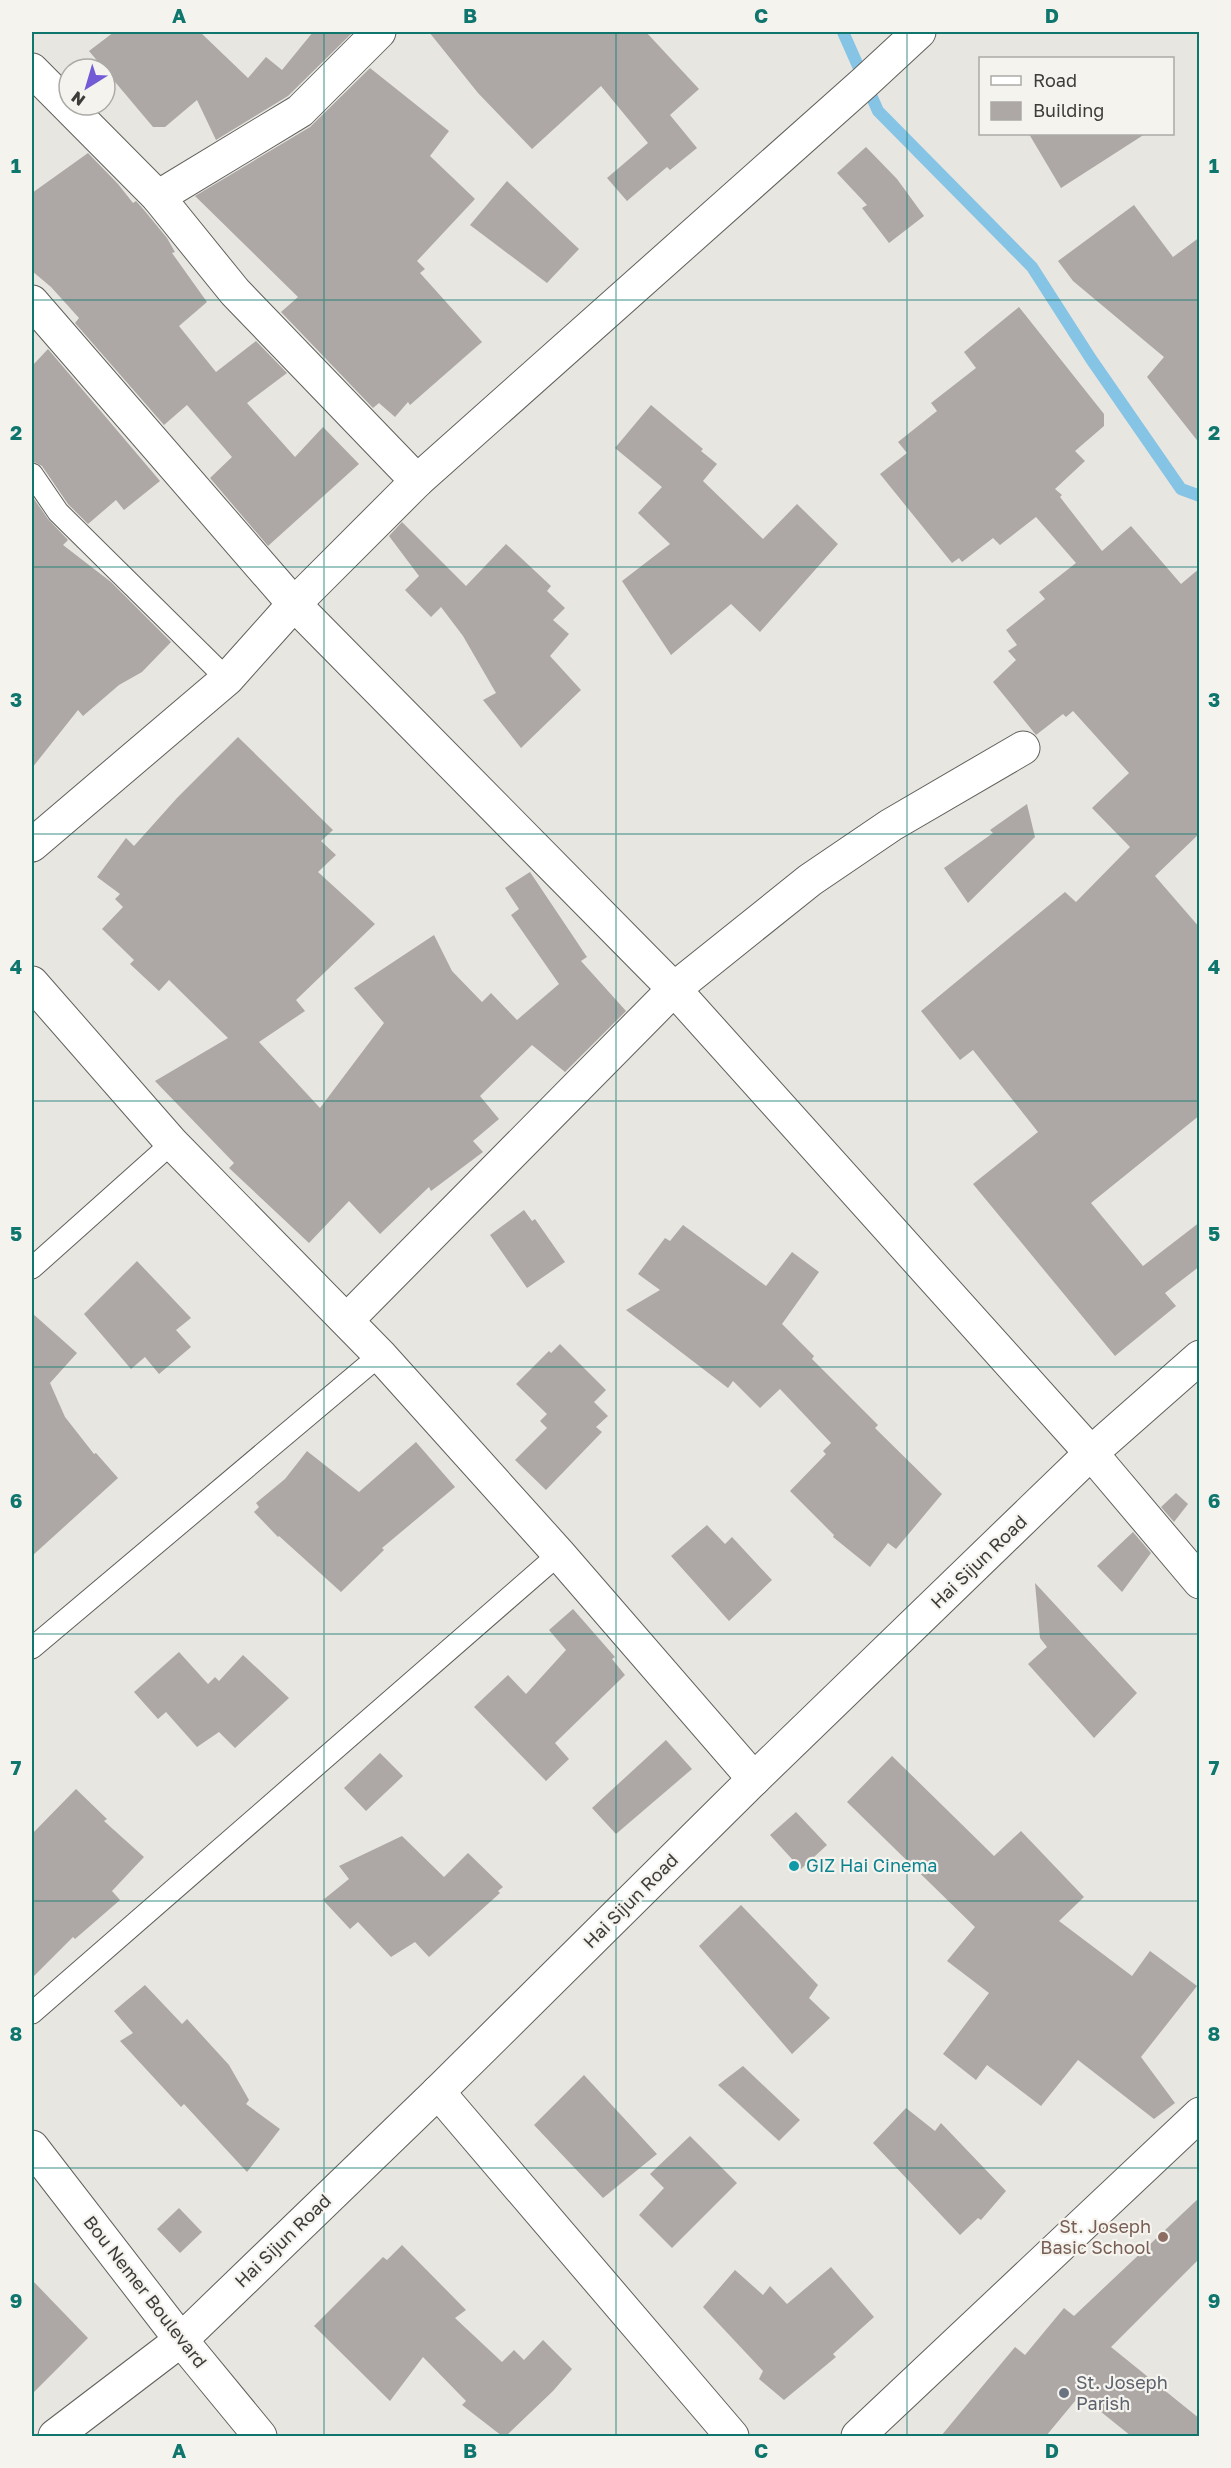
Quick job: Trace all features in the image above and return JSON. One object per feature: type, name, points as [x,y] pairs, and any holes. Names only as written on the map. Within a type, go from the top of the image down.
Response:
[{"type":"street","points":[[158,197],[300,111],[379,32]]},
{"type":"street","points":[[32,845],[227,679],[294,604],[417,481],[866,82],[919,32]]},
{"type":"street","points":[[32,70],[158,197],[235,292],[417,481]]},
{"type":"street","points":[[32,302],[294,604],[674,989],[1091,1453],[1200,1582]]},
{"type":"street","points":[[347,1320],[674,989],[810,880],[891,825],[1023,748]]},
{"type":"street","points":[[32,983],[172,1143],[380,1355],[559,1554],[754,1779]]},
{"type":"street","name":"Hai Sijun Road","points":[[55,2436],[181,2340],[1091,1453],[1200,1357]]},
{"type":"street","points":[[438,2092],[732,2436]]},
{"type":"street","points":[[858,2436],[1200,2114]]},
{"type":"street","name":"Bou Nemer Boulevard","points":[[32,2147],[181,2340],[260,2436]]},
{"type":"lane","points":[[32,474],[58,512],[227,679]]},
{"type":"lane","points":[[32,1268],[172,1143]]},
{"type":"lane","points":[[32,1648],[380,1355]]},
{"type":"lane","points":[[32,2013],[559,1554]]},
{"type":"building","points":[[114,32],[200,32],[248,78],[266,57],[282,70],[313,32],[353,32],[288,96],[216,140],[197,100],[165,127],[153,127],[117,84],[117,57],[94,57],[89,51]]},
{"type":"building","points":[[429,32],[646,32],[699,89],[670,115],[697,148],[670,170],[667,167],[627,201],[607,178],[648,143],[601,86],[532,149],[478,93]]},
{"type":"building","points":[[370,68],[449,131],[430,156],[475,199],[417,261],[425,269],[420,273],[482,342],[410,405],[408,402],[395,417],[379,403],[373,408],[281,312],[298,297],[195,196],[310,127]]},
{"type":"building","points":[[1030,135],[1143,135],[1061,188]]},
{"type":"building","points":[[866,147],[897,179],[924,216],[889,243],[862,208],[867,205],[837,173]]},
{"type":"building","points":[[88,153],[133,203],[136,201],[167,238],[175,252],[172,253],[207,302],[179,326],[216,372],[256,341],[287,373],[247,403],[295,457],[323,427],[359,464],[268,546],[210,478],[232,457],[187,405],[164,425],[75,323],[79,318],[51,287],[32,271],[32,193]]},
{"type":"building","points":[[507,181],[579,249],[547,283],[470,225]]},
{"type":"building","points":[[1134,205],[1173,257],[1200,237],[1200,444],[1147,377],[1164,357],[1073,281],[1058,261]]},
{"type":"building","points":[[1019,307],[1104,414],[1104,426],[1075,451],[1085,461],[1055,489],[1062,495],[1060,497],[1102,551],[1131,526],[1181,584],[1200,568],[1200,833],[1155,876],[1200,928],[1200,1115],[1091,1203],[1143,1266],[1200,1222],[1200,1266],[1165,1293],[1176,1306],[1115,1356],[973,1184],[1038,1132],[973,1050],[960,1060],[921,1011],[1065,892],[1076,902],[1130,847],[1092,808],[1129,773],[1073,711],[1066,717],[1063,714],[1036,735],[993,682],[1016,660],[1008,651],[1017,645],[1006,630],[1045,599],[1039,592],[1076,563],[1036,517],[1000,545],[993,538],[962,562],[959,558],[952,563],[880,474],[907,453],[898,442],[937,411],[931,403],[976,368],[964,352]]},
{"type":"building","points":[[48,349],[160,481],[124,510],[116,500],[88,524],[68,504],[42,466],[32,461],[32,366]]},
{"type":"building","points":[[651,405],[703,449],[701,451],[717,464],[703,481],[763,539],[797,504],[838,544],[760,632],[731,604],[671,655],[622,581],[670,544],[638,513],[662,487],[615,448]]},
{"type":"building","points":[[32,496],[48,519],[68,540],[63,545],[111,582],[171,642],[142,672],[119,685],[83,716],[78,710],[32,768]]},
{"type":"building","points":[[402,522],[466,586],[506,544],[551,586],[547,591],[565,608],[553,620],[569,634],[550,656],[581,690],[521,748],[483,700],[496,693],[463,636],[441,607],[431,617],[405,590],[419,576],[389,536]]},
{"type":"building","points":[[238,737],[333,830],[321,841],[336,855],[318,872],[375,924],[296,1000],[305,1011],[259,1042],[320,1108],[384,1023],[354,988],[434,935],[452,971],[482,1002],[491,993],[517,1020],[559,984],[511,915],[519,909],[505,888],[530,872],[587,957],[581,961],[626,1011],[565,1072],[532,1045],[480,1096],[499,1119],[473,1141],[483,1152],[431,1191],[429,1187],[380,1234],[349,1201],[309,1243],[229,1168],[234,1163],[155,1081],[228,1038],[169,980],[159,991],[130,964],[134,960],[102,929],[123,907],[115,899],[120,894],[97,877],[126,838],[134,846],[177,798]]},
{"type":"building","points":[[1027,804],[1035,837],[968,903],[944,868],[993,833],[990,830]]},
{"type":"building","points":[[524,1210],[532,1221],[535,1219],[565,1262],[527,1288],[490,1235]]},
{"type":"building","points":[[683,1225],[766,1286],[792,1252],[819,1272],[782,1324],[814,1356],[812,1359],[878,1425],[875,1428],[942,1494],[896,1549],[888,1543],[870,1567],[833,1537],[834,1535],[790,1491],[826,1454],[823,1451],[831,1443],[780,1389],[760,1408],[733,1381],[728,1388],[626,1310],[660,1290],[638,1274],[665,1238],[670,1241]]},
{"type":"building","points":[[137,1261],[191,1318],[176,1330],[191,1347],[159,1374],[145,1357],[131,1369],[84,1314]]},
{"type":"building","points":[[32,1313],[77,1353],[50,1383],[65,1417],[94,1454],[96,1453],[118,1478],[32,1556]]},
{"type":"building","points":[[560,1344],[606,1390],[594,1402],[608,1416],[596,1427],[602,1432],[546,1490],[515,1460],[547,1428],[540,1421],[547,1414],[516,1384],[549,1351],[551,1353]]},
{"type":"building","points":[[416,1442],[455,1487],[382,1548],[384,1550],[341,1592],[278,1537],[254,1512],[259,1507],[256,1503],[285,1479],[307,1451],[359,1492]]},
{"type":"building","points":[[1176,1493],[1188,1504],[1174,1522],[1161,1507]]},
{"type":"building","points":[[707,1525],[725,1544],[732,1537],[772,1580],[729,1621],[671,1556]]},
{"type":"building","points":[[1133,1532],[1151,1553],[1122,1592],[1097,1566]]},
{"type":"building","points":[[1035,1583],[1137,1693],[1094,1738],[1028,1664],[1047,1647],[1040,1638]]},
{"type":"building","points":[[573,1609],[615,1657],[612,1659],[625,1675],[555,1743],[569,1759],[546,1781],[474,1707],[508,1675],[526,1694],[566,1650],[549,1630]]},
{"type":"building","points":[[179,1652],[208,1684],[215,1677],[219,1681],[243,1655],[289,1698],[235,1748],[219,1732],[197,1747],[166,1712],[158,1719],[134,1692]]},
{"type":"building","points":[[666,1740],[692,1769],[616,1834],[592,1808]]},
{"type":"building","points":[[380,1753],[403,1776],[366,1811],[344,1788]]},
{"type":"building","points":[[892,1756],[994,1856],[1021,1831],[1084,1897],[1059,1921],[1132,1976],[1150,1951],[1197,1986],[1141,2057],[1175,2103],[1154,2119],[1078,2060],[1041,2106],[987,2065],[976,2080],[943,2054],[989,1993],[947,1961],[975,1927],[847,1802]]},
{"type":"building","points":[[76,1789],[107,1819],[104,1821],[144,1857],[112,1891],[120,1900],[75,1939],[73,1937],[32,1978],[32,1834]]},
{"type":"building","points":[[796,1812],[827,1845],[801,1869],[770,1835]]},
{"type":"building","points":[[402,1836],[444,1877],[468,1853],[503,1887],[498,1891],[500,1893],[429,1957],[415,1942],[391,1957],[358,1922],[350,1929],[323,1900],[349,1879],[339,1866]]},
{"type":"building","points":[[741,1905],[818,1985],[809,1998],[830,2018],[792,2054],[699,1946]]},
{"type":"building","points":[[145,1985],[182,2024],[187,2019],[229,2065],[249,2100],[246,2104],[280,2129],[247,2172],[184,2104],[181,2107],[120,2041],[133,2033],[114,2011]]},
{"type":"building","points":[[743,2066],[800,2120],[779,2141],[718,2085]]},
{"type":"building","points":[[584,2075],[657,2154],[603,2198],[534,2125]]},
{"type":"building","points":[[906,2108],[935,2131],[941,2123],[1006,2191],[981,2220],[978,2218],[960,2235],[873,2143]]},
{"type":"building","points":[[690,2136],[737,2183],[672,2248],[639,2215],[664,2188],[650,2174]]},
{"type":"building","name":"St. Joseph Parish","points":[[1200,2197],[1200,2258],[1111,2347],[1200,2419],[1200,2436],[1131,2436],[1080,2395],[1046,2436],[941,2436],[1015,2347],[1025,2355],[1064,2308],[1074,2316]]},
{"type":"building","points":[[179,2208],[202,2232],[180,2253],[157,2229]]},
{"type":"building","points":[[402,2245],[466,2310],[455,2318],[502,2362],[514,2350],[524,2360],[543,2340],[572,2369],[553,2391],[506,2436],[502,2436],[462,2405],[466,2401],[423,2357],[390,2401],[314,2326],[383,2257],[387,2260]]},
{"type":"building","points":[[831,2267],[874,2317],[833,2354],[836,2357],[784,2400],[759,2379],[763,2371],[703,2307],[735,2270],[763,2295],[770,2286],[787,2304]]},
{"type":"building","points":[[32,2280],[88,2338],[32,2394]]},
{"type":"waterway","points":[[843,32],[878,111],[1032,267],[1091,359],[1181,489],[1200,496]]},
{"type":"place","name":"GIZ Hai Cinema","points":[[794,1866]]},
{"type":"place","name":"St. Joseph Basic School","points":[[1163,2237]]},
{"type":"place","name":"St. Joseph Parish","points":[[1064,2393]]}]
